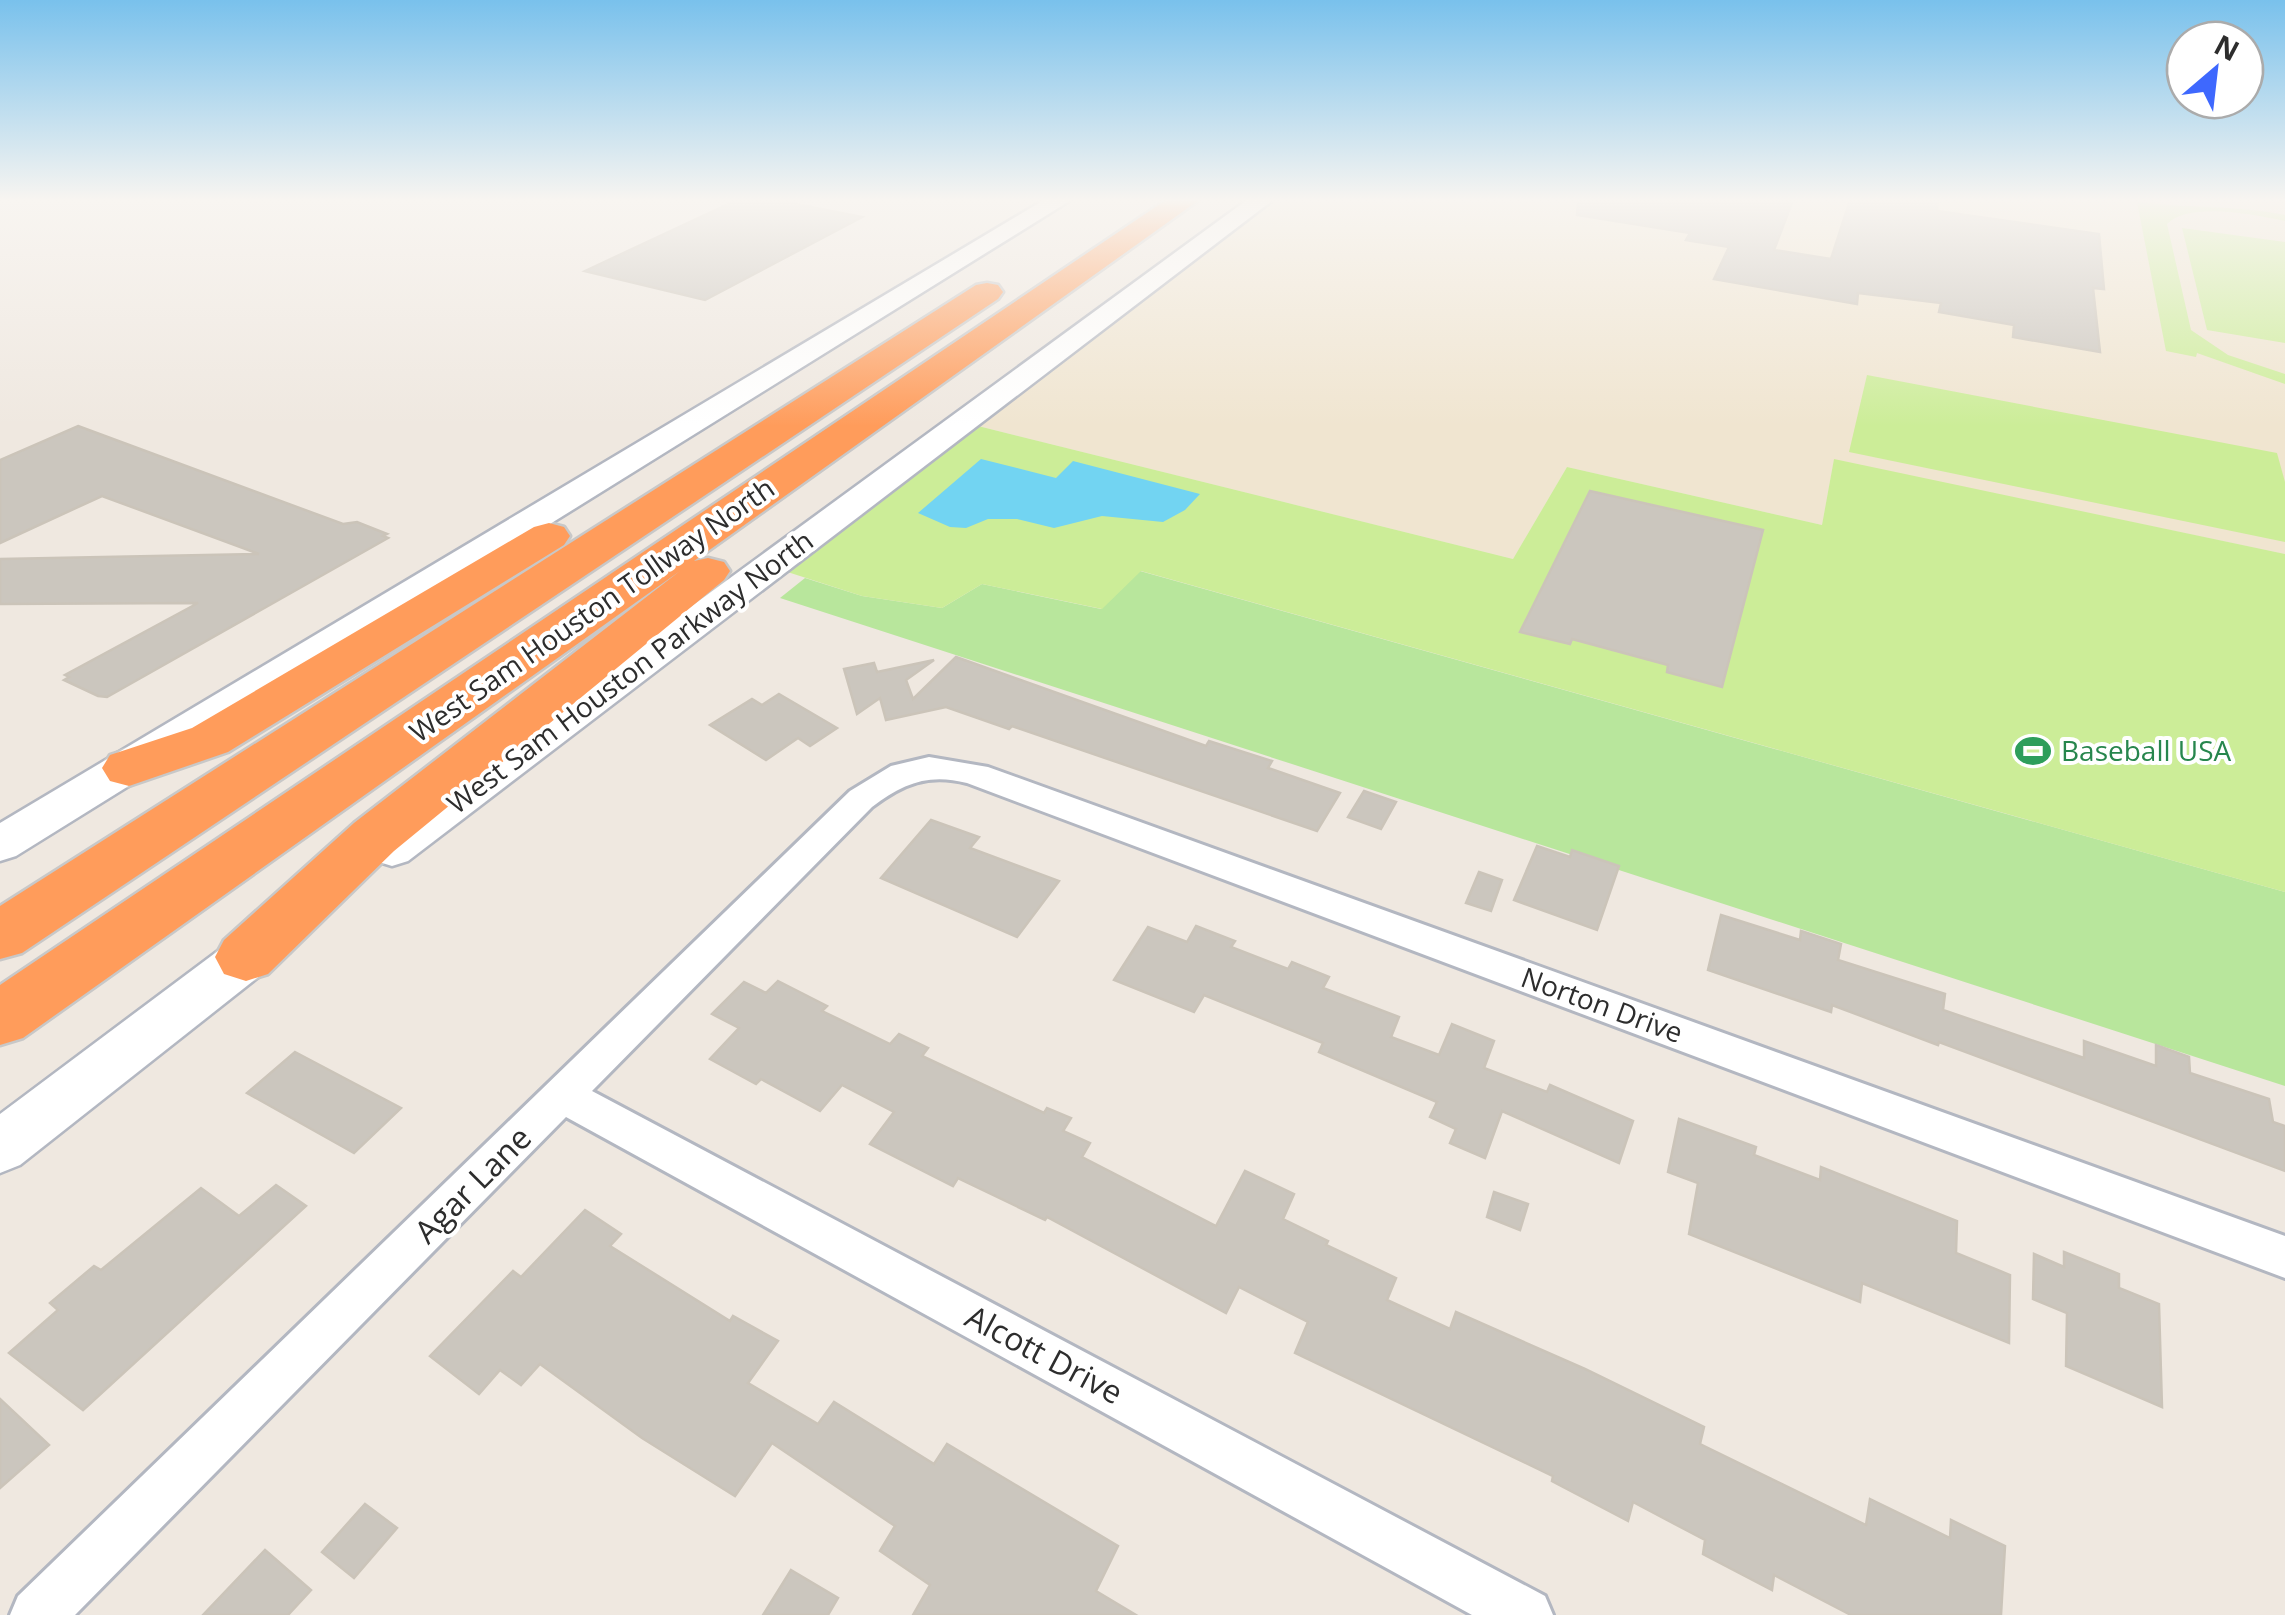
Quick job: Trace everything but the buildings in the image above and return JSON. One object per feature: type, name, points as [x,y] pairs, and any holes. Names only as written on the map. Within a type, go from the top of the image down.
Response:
[{"type":"highway","name":"West Sam Houston Tollway North","points":[[0,936],[938,324],[1048,275]]},
{"type":"highway","points":[[246,956],[374,837],[464,763],[719,563],[1043,322],[1029,286]]},
{"type":"highway","name":"West Sam Houston Tollway North","points":[[0,1020],[1029,286]]},
{"type":"highway","points":[[129,768],[210,740],[566,525],[938,324]]},
{"type":"main road","points":[[0,844],[936,275]]},
{"type":"main road","name":"West Sam Houston Parkway North","points":[[0,1147],[246,956],[1161,275]]},
{"type":"street","name":"Norton Drive","points":[[916,768],[949,766],[977,775],[2285,1257]]},
{"type":"street","name":"Agar Lane","points":[[37,1615],[861,799],[888,778],[916,768]]},
{"type":"street","name":"Alcott Drive","points":[[563,1096],[1526,1615]]},
{"type":"shaded area","points":[[1162,275],[2285,275],[2285,554],[1834,460],[1822,525],[1567,467],[1513,559],[966,423]]},
{"type":"green space","points":[[2151,275],[2179,275],[2191,330],[2228,355],[2285,374],[2285,384],[2197,353],[2196,357],[2166,351]]},
{"type":"green space","points":[[2194,275],[2285,275],[2285,343],[2207,330]]},
{"type":"green space","points":[[1867,375],[2277,453],[2285,482],[2285,542],[1849,452]]},
{"type":"green space","name":"Baseball USA","points":[[966,423],[1513,559],[1567,467],[1822,525],[1834,459],[2285,554],[2285,892],[1141,571],[1102,609],[982,584],[942,608],[862,596],[772,567]]},
{"type":"green space","points":[[1140,571],[2285,892],[2285,1086],[780,598],[805,578],[862,596],[942,608],[982,584],[1101,609]]},
{"type":"water","points":[[981,459],[1056,478],[1073,461],[1200,494],[1185,510],[1163,522],[1102,516],[1054,528],[1017,519],[988,519],[966,528],[950,527],[918,513]]},
{"type":"place","name":"Baseball USA","points":[[2033,751]]}]
